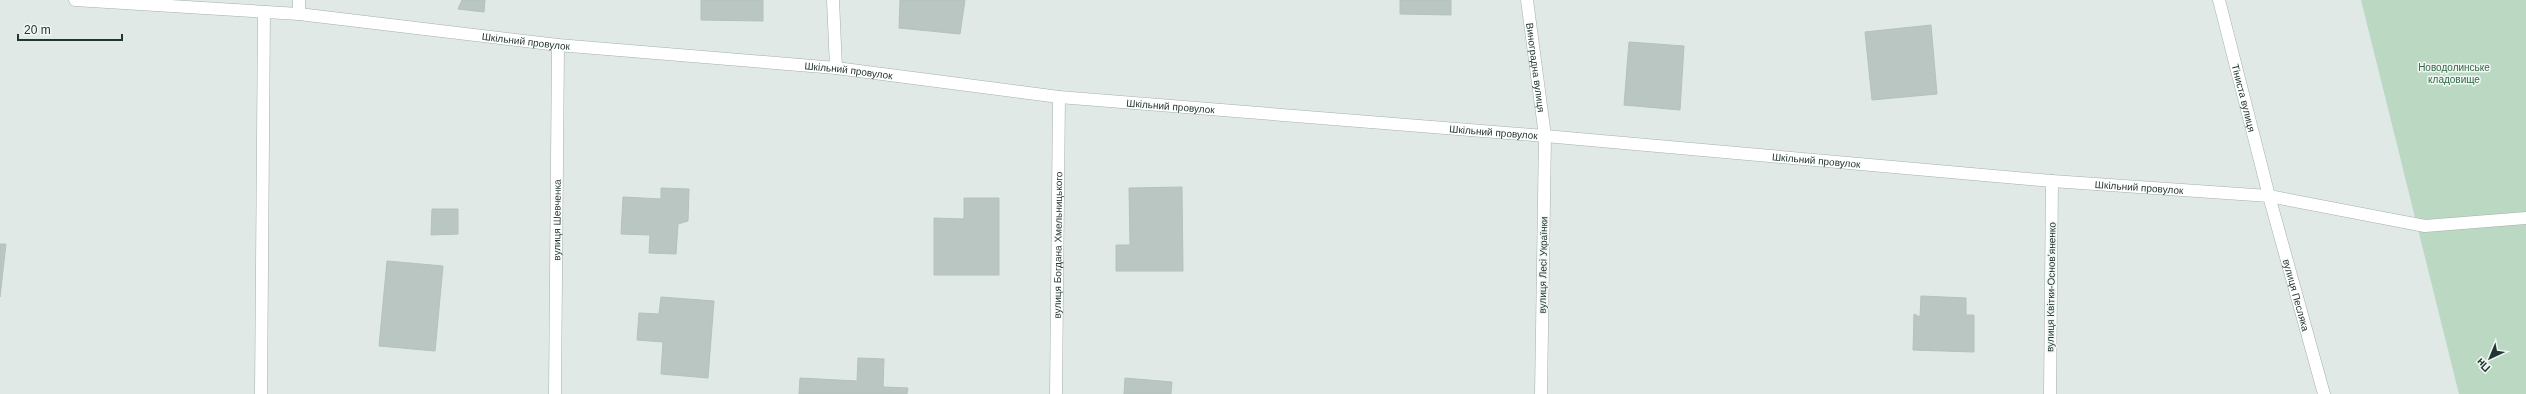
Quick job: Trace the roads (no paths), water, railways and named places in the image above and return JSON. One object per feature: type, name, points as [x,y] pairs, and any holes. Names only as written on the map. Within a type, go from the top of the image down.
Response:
[{"type":"street","name":"Шкільний провулок","points":[[75,0],[299,14],[558,45],[836,68],[1059,97],[1545,136],[2052,181],[2269,196],[2425,226],[2526,218]]},
{"type":"street","points":[[299,0],[299,14]]},
{"type":"street","points":[[833,0],[836,68]]},
{"type":"street","name":"Виноградна вулиця","points":[[1527,0],[1545,136]]},
{"type":"street","name":"Тіниста вулиця","points":[[2219,0],[2269,196]]},
{"type":"street","points":[[261,394],[264,12]]},
{"type":"street","name":"вулиця Шевченка","points":[[555,394],[558,45]]},
{"type":"street","name":"вулиця Богдана Хмельницького","points":[[1056,394],[1059,97]]},
{"type":"street","name":"вулиця Лесі Українки","points":[[1541,394],[1545,136]]},
{"type":"street","name":"вулиця Квітки-Основʼяненко","points":[[2050,394],[2052,181]]},
{"type":"street","name":"вулиця Песляка","points":[[2269,196],[2324,394]]},
{"type":"park label","name":"Новодолинське кладовище","points":[[2454,72]]}]
